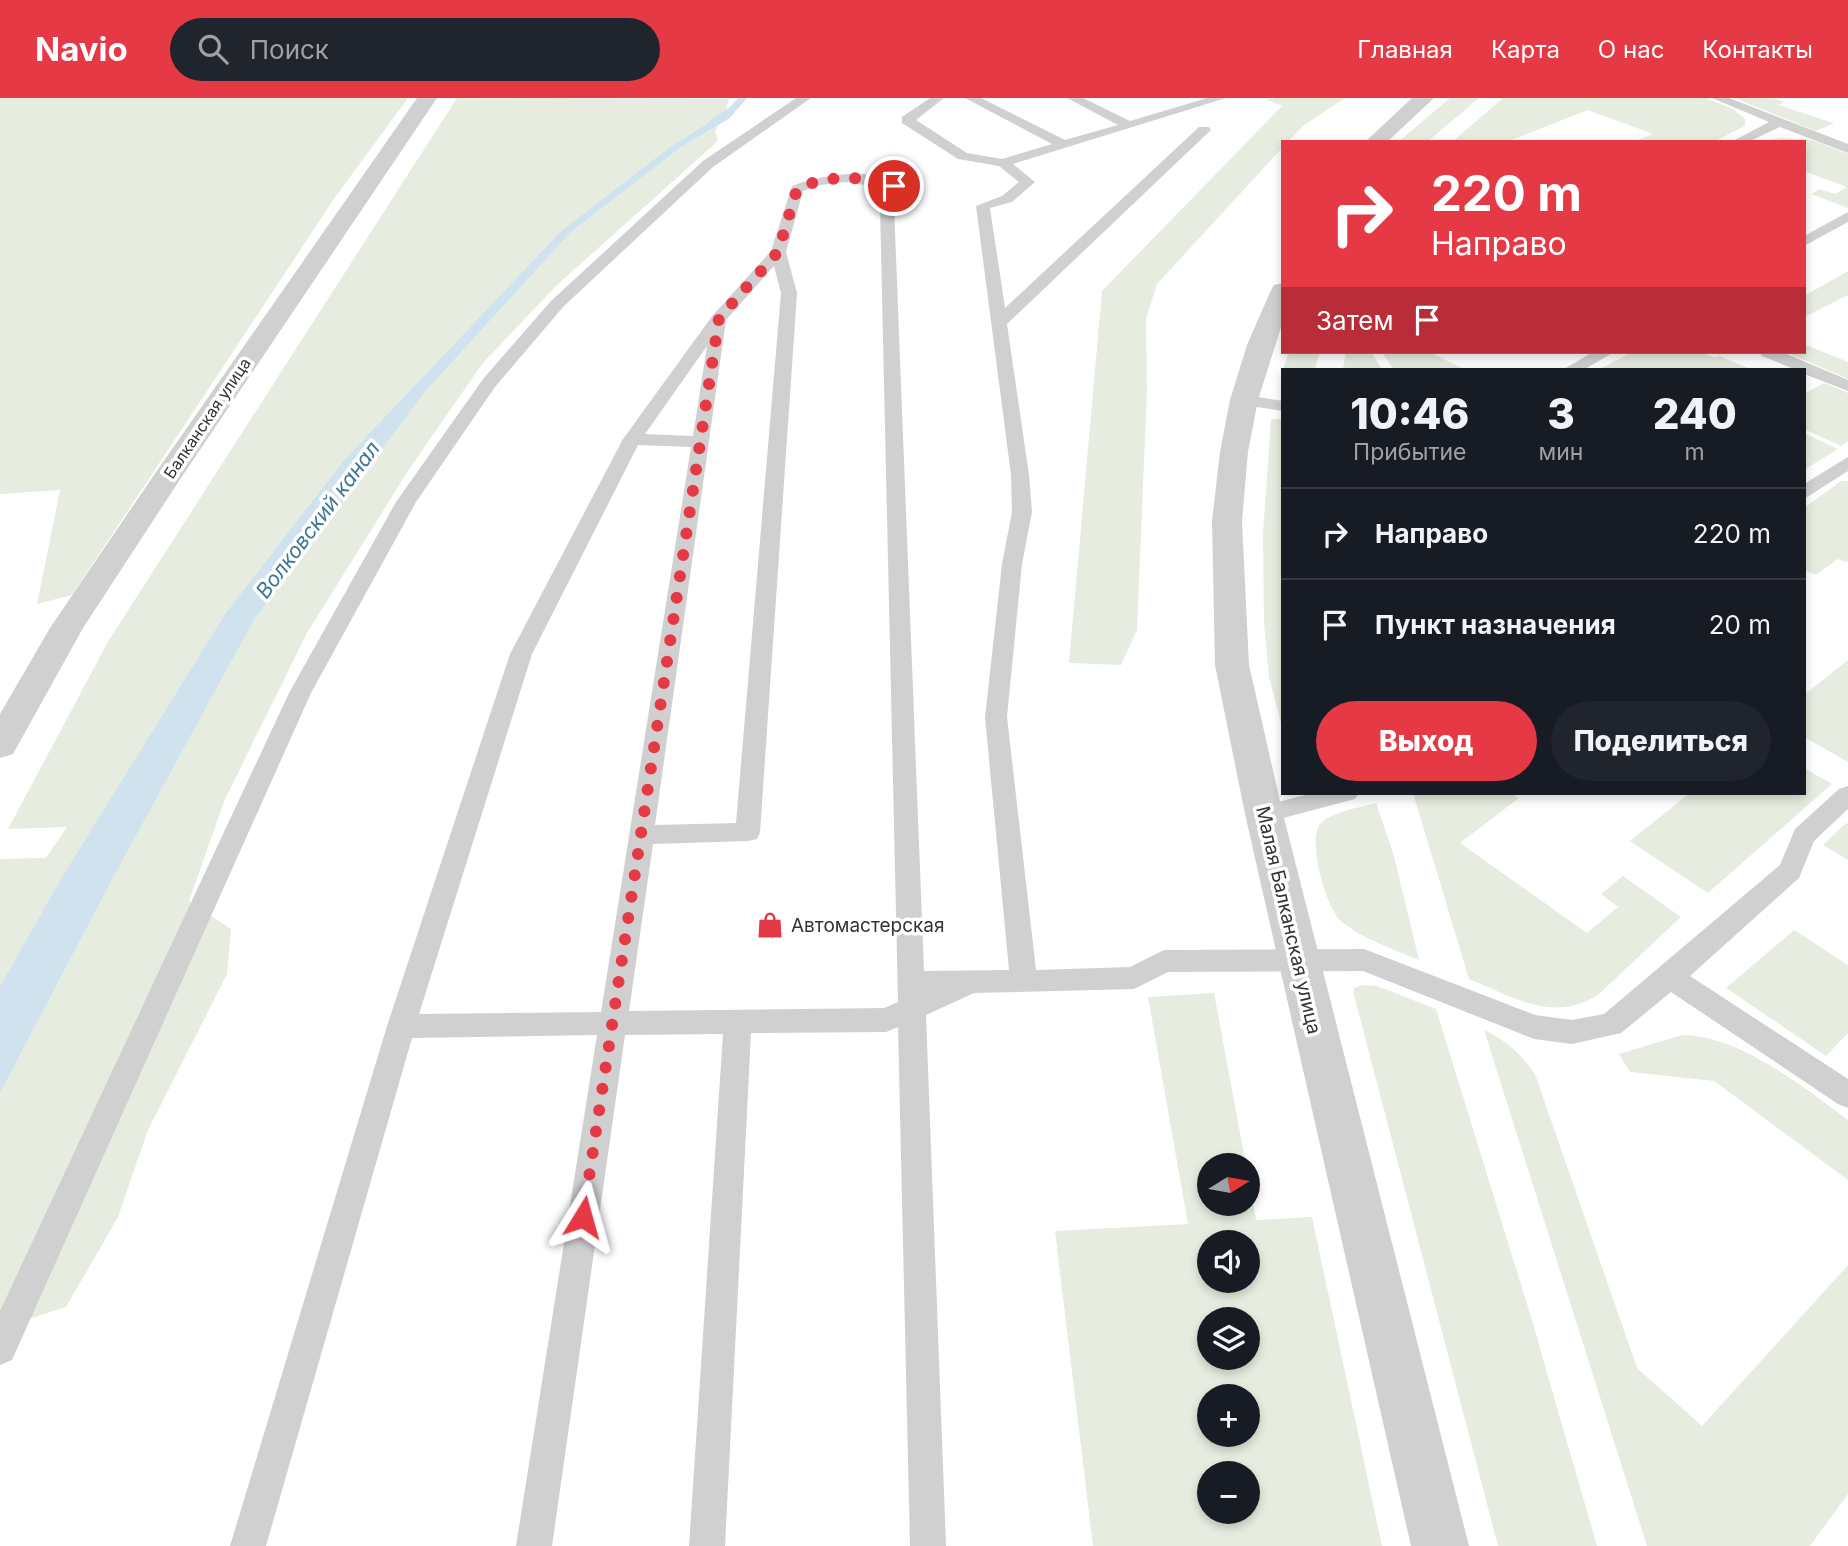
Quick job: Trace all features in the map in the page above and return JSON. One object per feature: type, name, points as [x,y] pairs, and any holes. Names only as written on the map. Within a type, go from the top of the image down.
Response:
[{"type":"street","name":"Балканская улица","points":[[0,745],[67,628],[156,492],[427,98]]},
{"type":"street","points":[[1377,140],[1424,98]]},
{"type":"street","name":"Малая Балканская улица","points":[[1281,298],[1260,345],[1244,400],[1234,452],[1227,522],[1232,665],[1298,959],[1440,1546]]},
{"type":"lane","points":[[0,1348],[300,693],[406,502],[489,383],[557,304],[708,164],[806,98]]},
{"type":"lane","points":[[938,98],[907,120],[963,156],[1003,163],[1220,98]]},
{"type":"lane","points":[[971,98],[1064,145]]},
{"type":"lane","points":[[1073,98],[1129,125]]},
{"type":"lane","points":[[1176,98],[1194,106]]},
{"type":"lane","points":[[1718,98],[1848,149]]},
{"type":"lane","points":[[1741,140],[1778,123]]},
{"type":"lane","points":[[1000,322],[1204,130]]},
{"type":"lane","points":[[1003,163],[1028,182],[1007,200],[983,206],[1020,475],[1022,512],[1012,564],[996,717],[1024,981]]},
{"type":"lane","points":[[248,1546],[401,1027],[521,654],[632,439],[719,318],[778,252],[797,189],[818,181],[877,180],[894,186],[887,206],[928,1546]]},
{"type":"lane","points":[[1806,241],[1848,216]]},
{"type":"lane","points":[[641,835],[748,832],[789,293],[778,252]]},
{"type":"lane","points":[[534,1546],[719,318]]},
{"type":"lane","points":[[1574,368],[1602,354]]},
{"type":"lane","points":[[1773,354],[1806,368]]},
{"type":"lane","points":[[1806,368],[1848,386]]},
{"type":"lane","points":[[1244,400],[1281,405]]},
{"type":"lane","points":[[632,439],[701,442]]},
{"type":"lane","points":[[1806,492],[1848,463]]},
{"type":"lane","points":[[1264,814],[1339,795]]},
{"type":"lane","points":[[401,1027],[886,1020],[911,995],[974,980],[1088,981],[1134,978],[1164,961],[1298,959],[1364,960],[1534,1027],[1572,1032],[1611,1025],[1670,978],[1790,871],[1804,836],[1848,795]]},
{"type":"lane","points":[[1670,978],[1848,1095]]},
{"type":"lane","points":[[707,1546],[738,1022]]},
{"type":"shaded area","points":[[0,98],[408,98],[336,196],[72,595],[37,604],[60,490],[0,494]]},
{"type":"shaded area","points":[[457,98],[729,99],[726,111],[670,147],[561,231],[343,461],[225,614],[63,875],[0,986],[0,859],[46,858],[67,827],[8,829],[109,640]]},
{"type":"shaded area","points":[[1345,98],[1303,126],[1290,140],[1281,140],[1281,149],[1157,284],[1146,319],[1147,392],[1137,630],[1121,665],[1069,663],[1102,291],[1282,106],[1267,100]]},
{"type":"shaded area","points":[[1450,98],[1479,98],[1429,140],[1400,140]]},
{"type":"shaded area","points":[[1503,98],[1706,98],[1733,109],[1745,119],[1745,126],[1717,140],[1638,140],[1653,134],[1588,110],[1511,140],[1454,140]]},
{"type":"shaded area","points":[[1734,98],[1773,98],[1785,102],[1778,105],[1834,123],[1816,131]]},
{"type":"shaded area","points":[[719,125],[715,131],[718,141],[557,285],[482,364],[408,471],[307,633],[225,799],[189,901],[231,929],[227,974],[148,1130],[118,1217],[66,1307],[0,1328],[0,1093],[113,878],[254,620],[424,393],[571,232],[680,148]]},
{"type":"shaded area","points":[[1782,138],[1812,140],[1848,154],[1848,208],[1811,194],[1819,189],[1835,194],[1847,187],[1806,172],[1806,140],[1768,140]]},
{"type":"shaded area","points":[[1848,271],[1848,295],[1806,316],[1806,295]]},
{"type":"shaded area","points":[[1806,345],[1848,362],[1848,379],[1791,354],[1806,354]]},
{"type":"shaded area","points":[[1288,354],[1319,354],[1315,368],[1283,368]]},
{"type":"shaded area","points":[[1346,354],[1372,354],[1381,368],[1343,368]]},
{"type":"shaded area","points":[[1383,354],[1433,354],[1462,368],[1392,368]]},
{"type":"shaded area","points":[[1628,354],[1705,354],[1715,358],[1720,356],[1748,368],[1602,368]]},
{"type":"shaded area","points":[[1824,383],[1848,393],[1848,441],[1841,446],[1806,430],[1806,393]]},
{"type":"shaded area","points":[[1271,419],[1281,419],[1281,723],[1269,677],[1264,623],[1263,534]]},
{"type":"shaded area","points":[[1806,434],[1838,449],[1806,469]]},
{"type":"shaded area","points":[[1841,481],[1848,481],[1848,561],[1838,559],[1816,575],[1806,571],[1806,507]]},
{"type":"shaded area","points":[[1848,660],[1848,762],[1806,738],[1806,693]]},
{"type":"shaded area","points":[[1806,769],[1832,784],[1708,893],[1630,841],[1688,795],[1806,795]]},
{"type":"shaded area","points":[[1414,795],[1514,795],[1519,798],[1460,843],[1587,933],[1618,907],[1601,894],[1623,876],[1681,917],[1599,994],[1582,1003],[1566,1007],[1534,1004],[1469,979]]},
{"type":"shaded area","points":[[1376,803],[1394,856],[1419,960],[1369,939],[1342,922],[1324,889],[1316,843],[1321,823],[1340,813]]},
{"type":"shaded area","points":[[1848,824],[1848,860],[1823,845]]},
{"type":"shaded area","points":[[1794,930],[1848,965],[1848,1033],[1826,1056],[1726,988]]},
{"type":"shaded area","points":[[1362,985],[1377,986],[1436,1009],[1531,1317],[1597,1546],[1498,1546],[1354,995],[1354,988]]},
{"type":"shaded area","points":[[1214,993],[1244,1153],[1197,1153],[1197,1216],[1255,1216],[1256,1220],[1312,1217],[1382,1546],[1093,1546],[1055,1231],[1188,1224],[1148,997]]},
{"type":"shaded area","points":[[1484,1030],[1513,1049],[1535,1074],[1637,1368],[1702,1426],[1848,1265],[1848,1494],[1810,1546],[1647,1546]]},
{"type":"shaded area","points":[[1682,1035],[1703,1037],[1748,1053],[1791,1079],[1848,1120],[1848,1180],[1714,1081],[1630,1072],[1619,1054]]},
{"type":"water","points":[[728,110],[736,110],[730,118],[680,148],[571,232],[424,393],[254,620],[113,878],[0,1093],[0,986],[63,875],[225,614],[343,461],[561,231],[670,147]]},
{"type":"waterway","name":"Волковский канал","points":[[712,123],[732,110],[743,98]]},
{"type":"place","name":"Автомастерская","points":[[770,925]]},
{"type":"route","points":[[583,1217],[719,318],[778,252],[797,189],[818,181],[842,180],[877,180],[894,186]]}]
